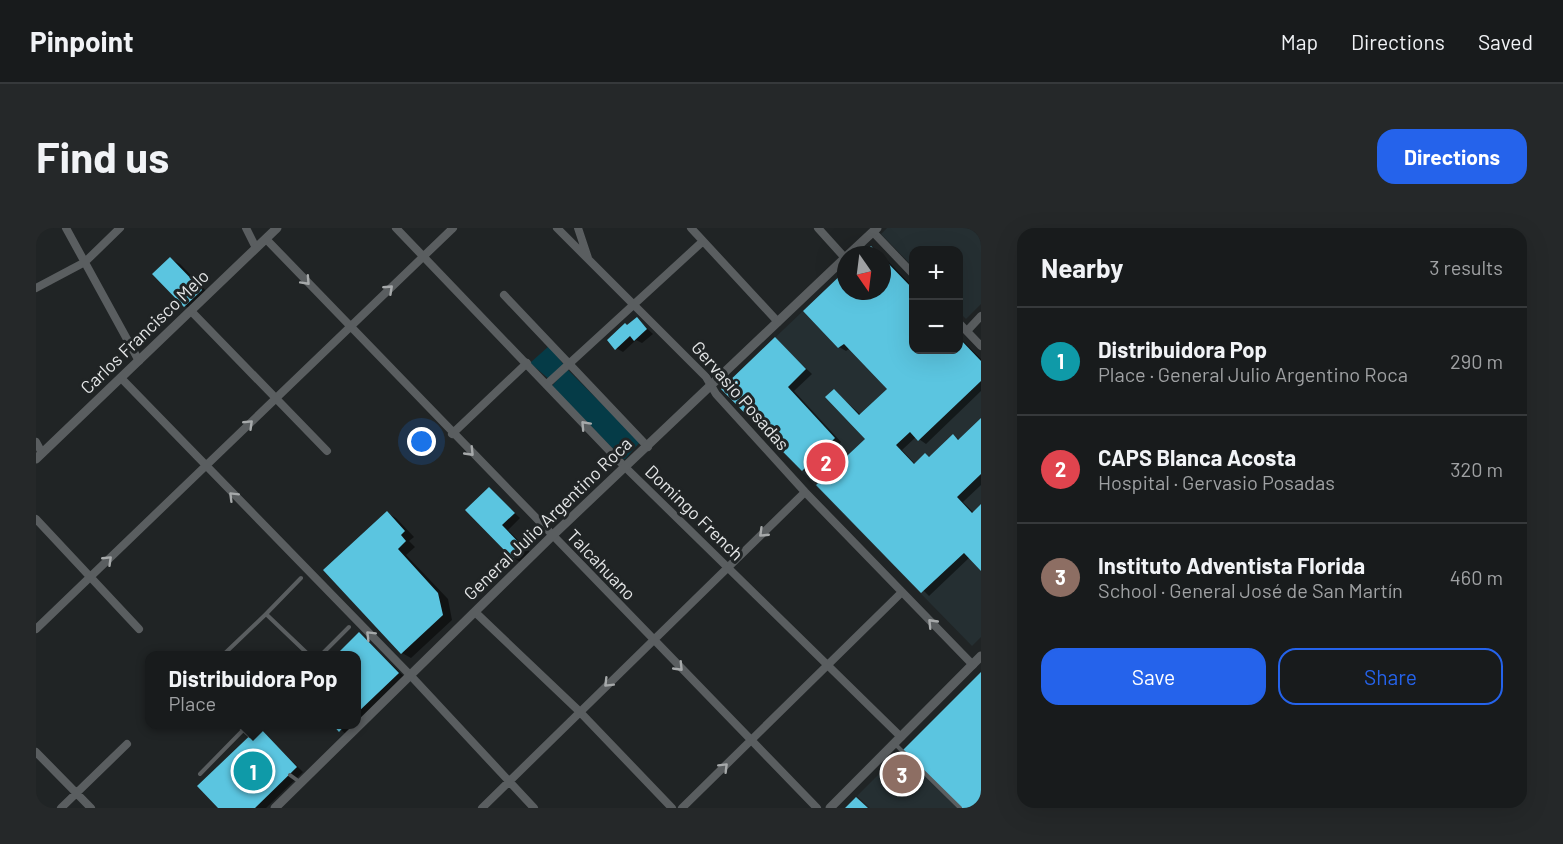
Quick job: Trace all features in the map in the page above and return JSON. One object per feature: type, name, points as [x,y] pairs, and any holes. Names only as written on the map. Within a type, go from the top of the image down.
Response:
[{"type":"street","points":[[66,228],[139,361]]},
{"type":"street","points":[[36,288],[84,262],[120,228]]},
{"type":"street","points":[[246,228],[256,248]]},
{"type":"street","name":"Carlos Francisco Melo","points":[[39,456],[277,228]]},
{"type":"street","name":"Domingo French","points":[[396,228],[625,467],[827,665],[898,740]]},
{"type":"street","points":[[36,629],[453,228]]},
{"type":"street","name":"Gervasio Posadas","points":[[557,228],[635,304],[712,386],[805,492],[902,592],[978,660]]},
{"type":"street","points":[[578,228],[589,259]]},
{"type":"street","points":[[691,228],[778,322]]},
{"type":"street","points":[[818,228],[837,248]]},
{"type":"street","points":[[875,230],[909,269]]},
{"type":"street","name":"General Julio Argentino Roca","points":[[858,246],[875,230]]},
{"type":"street","name":"Talcahuano","points":[[266,239],[452,434],[817,808]]},
{"type":"street","points":[[547,384],[702,242]]},
{"type":"street","name":"General Julio Argentino Roca","points":[[361,725],[552,536],[837,266]]},
{"type":"street","points":[[504,295],[648,447]]},
{"type":"street","points":[[191,310],[327,451]]},
{"type":"street","points":[[967,331],[981,316]]},
{"type":"street","points":[[963,327],[981,346]]},
{"type":"street","points":[[452,434],[527,363]]},
{"type":"street","points":[[121,378],[205,467],[411,676],[534,808]]},
{"type":"street","points":[[36,442],[39,456]]},
{"type":"street","points":[[482,808],[510,783],[652,639],[805,492]]},
{"type":"street","points":[[36,519],[92,576],[139,629]]},
{"type":"street","points":[[682,808],[902,592]]},
{"type":"street","points":[[476,612],[579,711],[672,808]]},
{"type":"street","points":[[830,808],[978,660]]},
{"type":"street","name":"General Julio Argentino Roca","points":[[275,808],[357,729]]},
{"type":"street","points":[[61,808],[127,744]]},
{"type":"street","points":[[36,752],[91,808]]},
{"type":"lane","points":[[227,651],[301,578]]},
{"type":"lane","points":[[266,614],[305,651]]},
{"type":"lane","points":[[325,651],[349,627]]},
{"type":"lane","points":[[200,774],[244,730],[249,736]]},
{"type":"lane","points":[[898,740],[960,808]]},
{"type":"lane","points":[[290,775],[301,783]]},
{"type":"shaded area","points":[[887,228],[981,228],[981,304],[966,319],[963,316],[963,246],[909,246],[909,263],[881,234]]},
{"type":"shaded area","points":[[837,279],[837,300],[887,300],[909,341],[909,354],[963,354],[963,341],[981,361],[981,637],[972,646],[721,389]]},
{"type":"shaded area","points":[[549,346],[564,365],[549,379],[530,363]]},
{"type":"shaded area","points":[[567,369],[640,442],[625,459],[552,386]]},
{"type":"shaded area","points":[[901,752],[959,808],[870,808],[857,796]]},
{"type":"building","points":[[170,257],[202,290],[184,307],[152,274]]},
{"type":"building","points":[[891,266],[909,285],[909,354],[963,354],[963,342],[981,361],[981,381],[918,441],[910,432],[896,445],[914,464],[925,453],[929,457],[953,434],[958,440],[981,418],[981,474],[957,497],[972,513],[981,504],[981,571],[964,553],[921,593],[816,485],[865,439],[825,397],[834,389],[859,415],[887,389],[844,344],[838,348],[803,311],[837,279],[837,300],[891,300]]},
{"type":"building","points":[[637,317],[647,329],[634,341],[630,336],[615,350],[607,340],[625,323],[627,325]]},
{"type":"building","points":[[775,337],[806,369],[788,387],[835,438],[802,471],[721,389]]},
{"type":"building","points":[[489,487],[515,513],[502,525],[524,548],[513,559],[465,510]]},
{"type":"building","points":[[387,511],[405,531],[401,535],[406,541],[398,549],[438,593],[443,615],[401,654],[323,570]]},
{"type":"building","points":[[359,632],[399,673],[361,709],[361,651],[340,651]]},
{"type":"building","points":[[981,672],[981,808],[962,808],[903,750]]},
{"type":"building","points":[[257,729],[261,729],[297,767],[255,808],[218,808],[197,786]]},
{"type":"building","points":[[856,797],[868,808],[845,808]]},
{"type":"place","name":"CAPS Blanca Acosta","points":[[826,462]]},
{"type":"place","name":"Distribuidora Pop","points":[[253,771]]},
{"type":"place","name":"Instituto Adventista Florida","points":[[902,774]]}]
